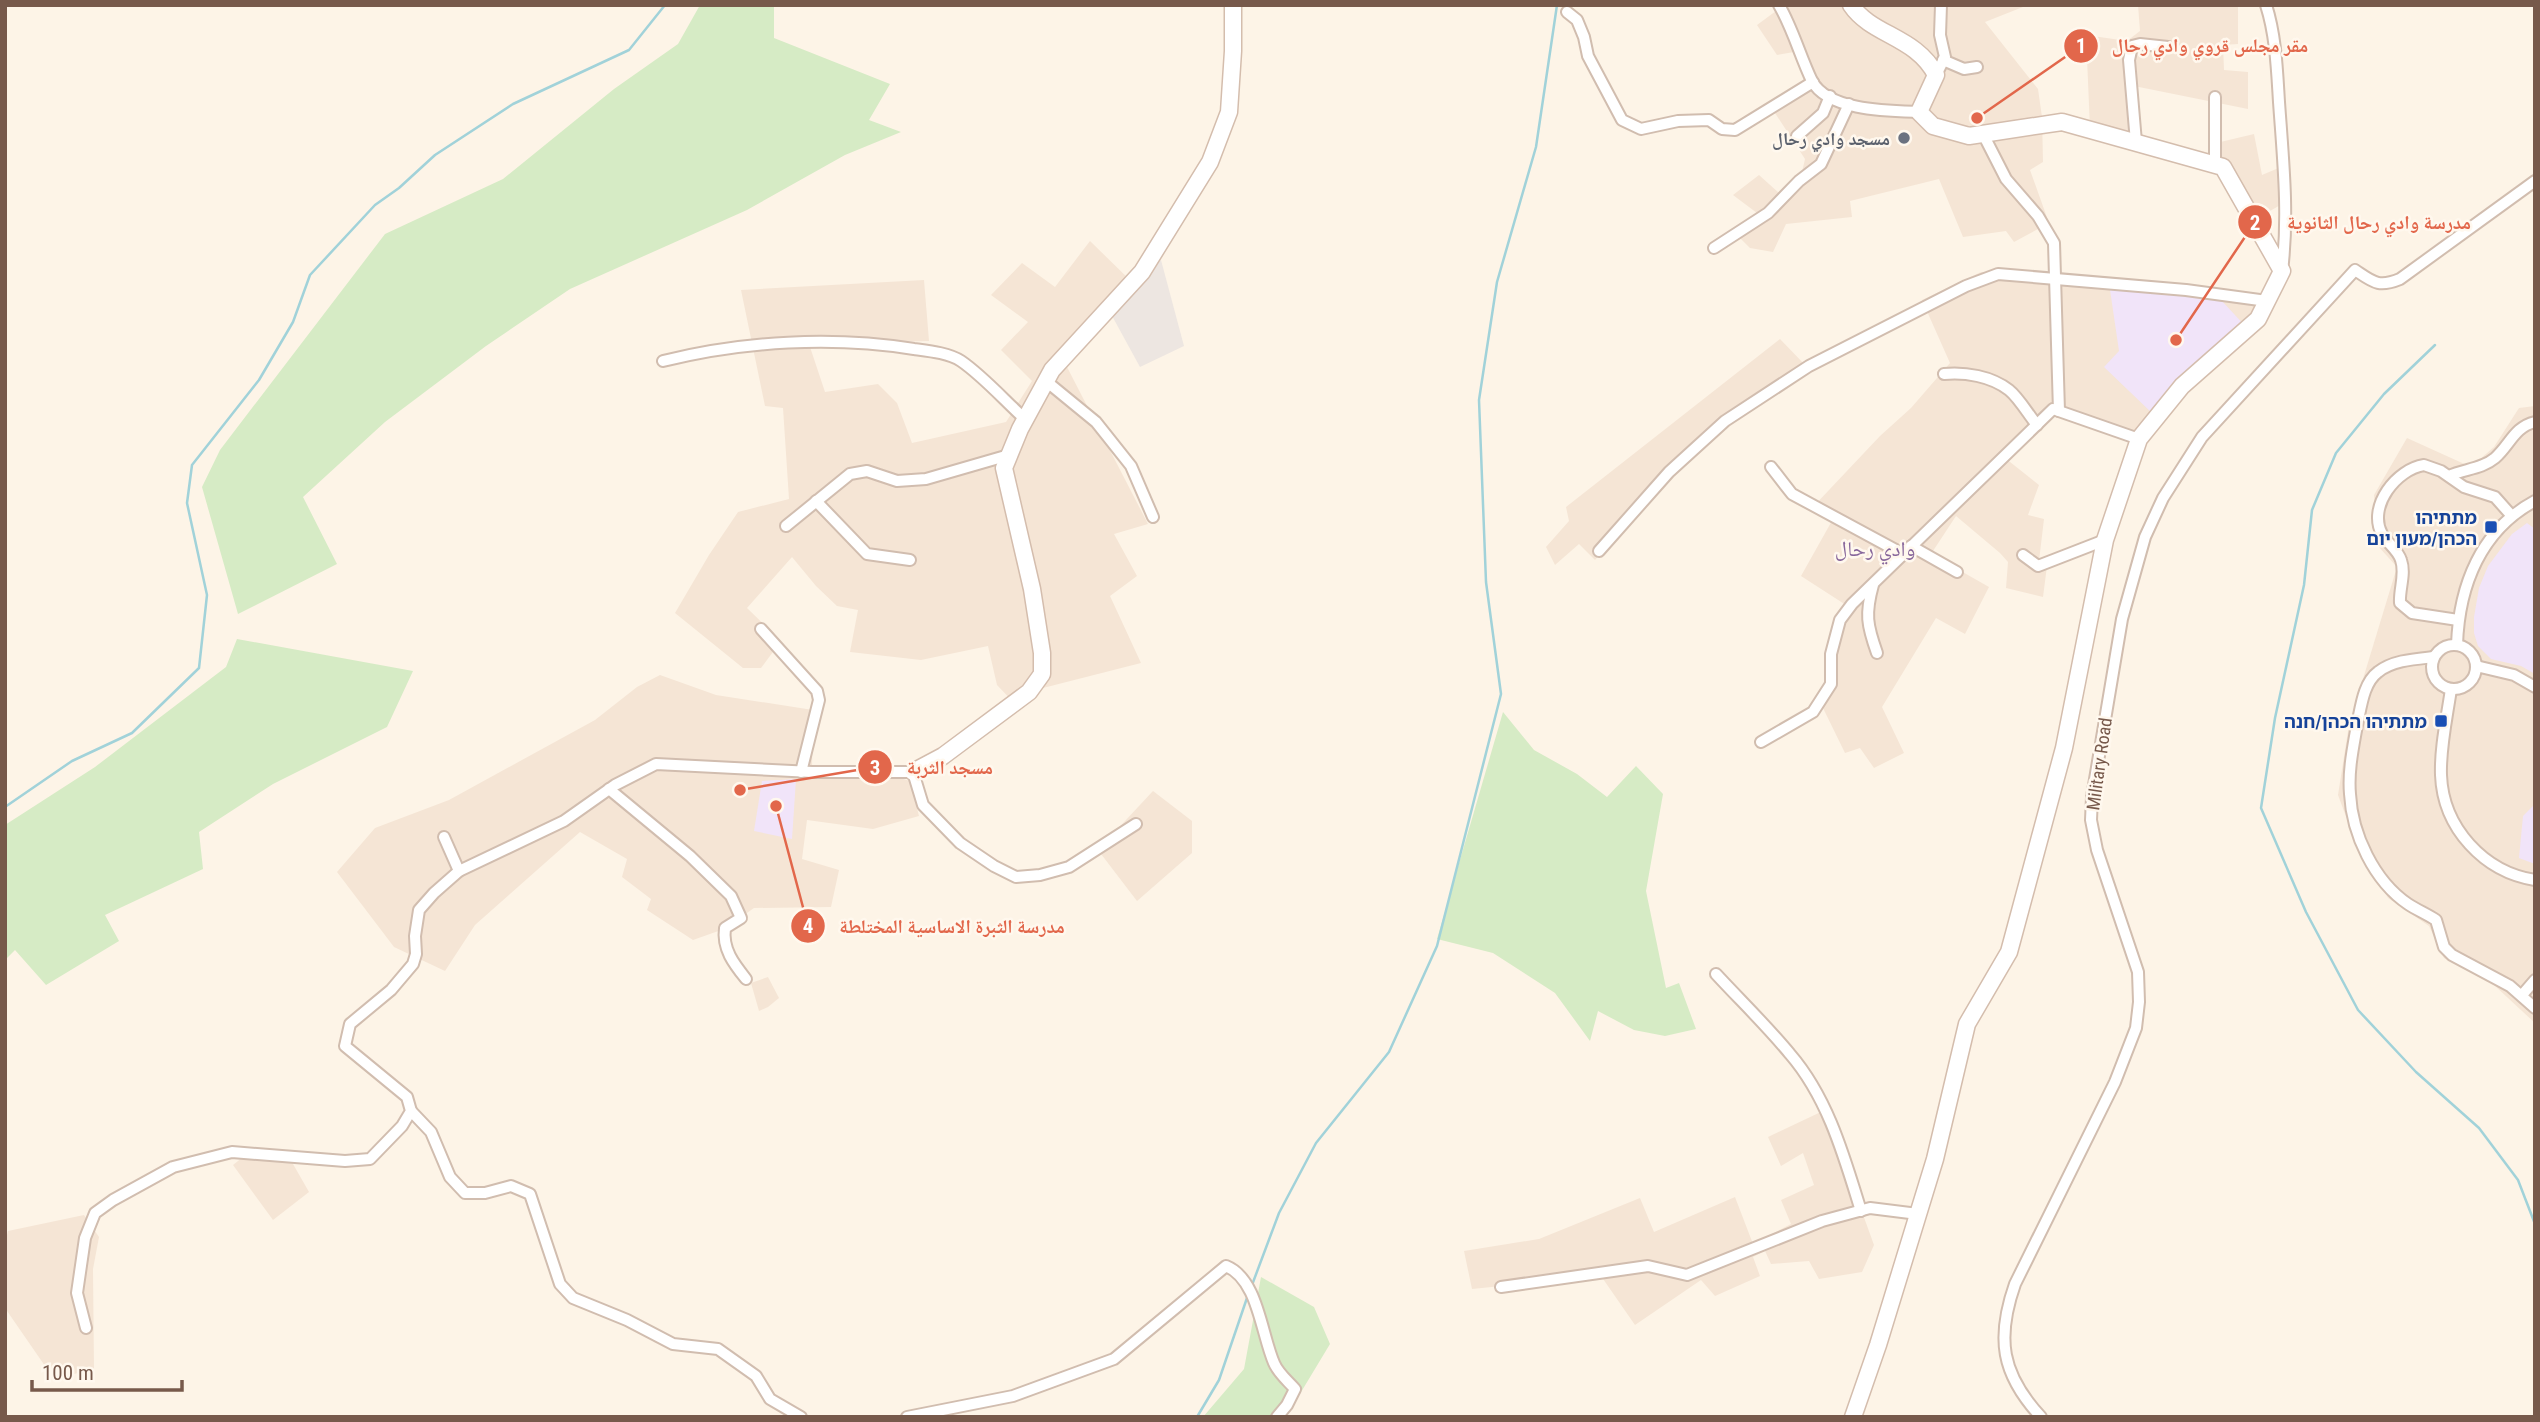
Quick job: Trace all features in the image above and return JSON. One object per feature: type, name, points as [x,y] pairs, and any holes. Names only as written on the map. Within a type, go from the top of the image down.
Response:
[{"type":"street","points":[[801,1417],[770,1399],[756,1376],[718,1349],[673,1344],[627,1320],[573,1298],[560,1284],[530,1194],[511,1186],[485,1193],[466,1193],[450,1177],[431,1132],[411,1111],[407,1097],[345,1046],[350,1024],[391,990],[413,964],[419,910],[459,871],[564,821],[609,789],[656,764],[801,772],[913,772],[943,756],[1029,692],[1042,674],[1042,653],[1032,589],[1004,468],[1025,419],[1052,370],[1142,272],[1210,162],[1229,112],[1233,5]]},
{"type":"street","points":[[1779,5],[1813,82],[1821,93],[1849,104],[1868,109],[1919,112],[1933,126],[1969,136],[2063,122],[2224,167],[2282,271]]},
{"type":"street","points":[[1850,5],[1875,25],[1906,42],[1940,67],[1977,67]]},
{"type":"street","points":[[1919,112],[1945,57],[1940,35],[1941,5]]},
{"type":"street","points":[[1853,1417],[1878,1345],[1935,1158],[1968,1024],[2009,952],[2064,748],[2105,540],[2139,439],[2182,386],[2258,319],[2282,271],[2286,234],[2284,160],[2276,62],[2266,5]]},
{"type":"street","points":[[1567,12],[1577,20],[1588,55],[1622,120],[1641,129],[1678,121],[1709,120],[1722,129],[1735,130],[1813,82]]},
{"type":"street","points":[[2136,142],[2129,60],[2132,46],[2140,44],[2168,47]]},
{"type":"street","points":[[1797,135],[1823,113],[1830,96]]},
{"type":"street","points":[[2214,97],[2215,164]]},
{"type":"street","points":[[1714,248],[1768,213],[1821,164],[1849,104]]},
{"type":"street","points":[[1983,134],[2006,179],[2038,216],[2054,243],[2059,411]]},
{"type":"street","name":"Military Road","points":[[2041,1417],[2018,1387],[2010,1368],[2003,1327],[2007,1306],[2015,1284],[2115,1082],[2136,1028],[2138,972],[2100,861],[2091,821],[2093,788],[2122,619],[2145,537],[2163,498],[2202,438],[2355,270],[2380,284],[2399,279],[2535,181]]},
{"type":"street","points":[[1599,551],[1669,472],[1725,421],[1810,366],[1966,286],[1998,274],[2186,290],[2267,301]]},
{"type":"street","points":[[663,361],[703,351],[799,342],[881,344],[920,350],[960,360],[1025,419]]},
{"type":"street","points":[[1944,374],[1958,372],[1980,376],[2009,390],[2037,425]]},
{"type":"street","points":[[1046,382],[1096,422],[1131,466],[1153,517]]},
{"type":"street","points":[[1761,742],[1813,712],[1831,684],[1831,654],[1840,620],[1852,604],[2053,409],[2139,439]]},
{"type":"street","points":[[2449,476],[2467,468],[2486,465],[2497,456],[2516,431],[2535,422]]},
{"type":"street","points":[[786,526],[850,474],[867,471],[897,481],[926,479],[1009,455]]},
{"type":"street","points":[[2458,620],[2422,616],[2405,610],[2400,603],[2402,567],[2400,557],[2381,533],[2378,521],[2381,501],[2387,491],[2409,470],[2424,465],[2449,476],[2464,487],[2495,497],[2511,515]]},
{"type":"street","points":[[1771,467],[1792,494],[1957,572]]},
{"type":"street","points":[[816,501],[867,554],[910,560]]},
{"type":"street","points":[[2457,645],[2458,620],[2473,569],[2490,539],[2511,515],[2535,501]]},
{"type":"street","points":[[2022,555],[2038,566],[2105,540]]},
{"type":"street","points":[[1873,583],[1868,602],[1867,627],[1877,653]]},
{"type":"street","points":[[761,629],[817,691],[819,700],[801,772]]},
{"type":"street","points":[[2457,645],[2470,651],[2476,666],[2472,680],[2467,685],[2451,689],[2437,681],[2432,671],[2434,657],[2440,649],[2457,645]]},
{"type":"street","points":[[2434,657],[2396,663],[2383,668],[2370,680],[2361,706],[2353,749],[2350,794],[2352,812],[2364,849],[2382,879],[2406,903],[2436,920],[2444,947],[2462,962],[2510,986],[2535,1008]]},
{"type":"street","points":[[2476,666],[2514,675],[2535,687]]},
{"type":"street","points":[[2451,689],[2441,758],[2442,793],[2446,807],[2463,837],[2488,862],[2502,871],[2535,880]]},
{"type":"street","points":[[913,772],[923,805],[960,843],[1016,877],[1040,875],[1069,867],[1136,824]]},
{"type":"street","points":[[609,789],[690,856],[730,896],[741,918],[725,929],[723,939],[732,961],[746,979]]},
{"type":"street","points":[[444,837],[459,871]]},
{"type":"street","points":[[1716,974],[1792,1055],[1821,1102],[1839,1142],[1861,1211]]},
{"type":"street","points":[[2522,995],[2535,980]]},
{"type":"street","points":[[86,1328],[77,1293],[85,1238],[95,1213],[113,1199],[173,1167],[232,1152],[345,1161],[370,1159],[402,1126],[411,1111]]},
{"type":"street","points":[[1501,1287],[1648,1266],[1687,1275],[1822,1221],[1870,1209],[1918,1214]]},
{"type":"street","points":[[907,1417],[1013,1396],[1114,1359],[1226,1266],[1238,1271],[1250,1290],[1276,1367],[1295,1389],[1277,1417]]},
{"type":"shaded area","points":[[1774,5],[2028,5],[1985,22],[2038,89],[2043,162],[2030,170],[2049,223],[2014,242],[2006,231],[1963,237],[1939,179],[1850,201],[1852,217],[1786,224],[1773,252],[1750,248],[1737,235],[1757,213],[1733,195],[1759,175],[1779,193],[1802,172],[1805,159],[1775,113],[1807,87],[1794,52],[1777,55],[1757,25],[1776,11]]},
{"type":"shaded area","points":[[2138,5],[2260,5],[2238,6],[2238,44],[2223,45],[2224,70],[2248,72],[2248,109],[2134,86],[2128,136],[2090,128],[2086,35],[2127,41],[2140,31]]},
{"type":"shaded area","points":[[2254,134],[2262,175],[2281,167],[2282,204],[2246,225],[2212,165],[2212,144]]},
{"type":"shaded area","points":[[1090,241],[1135,285],[1067,367],[1148,524],[1114,534],[1137,576],[1110,596],[1141,663],[1039,689],[1019,708],[997,685],[988,646],[921,660],[850,652],[858,610],[837,606],[792,557],[747,608],[781,641],[761,668],[743,668],[675,613],[738,512],[789,499],[783,408],[765,406],[741,290],[924,280],[929,341],[809,344],[825,392],[878,384],[897,403],[912,443],[1006,422],[1032,381],[1001,350],[1028,322],[991,295],[1022,263],[1055,287]]},
{"type":"shaded area","points":[[1161,260],[1184,346],[1140,367],[1111,314]]},
{"type":"shaded area","points":[[1981,272],[2064,276],[2268,308],[2128,442],[2049,411],[2005,458],[2039,485],[2028,515],[2044,519],[2039,561],[2047,566],[2043,597],[2006,588],[2008,562],[1956,516],[1931,554],[1989,587],[1965,634],[1936,618],[1882,707],[1904,753],[1874,768],[1860,748],[1845,753],[1823,708],[1833,627],[1849,607],[1801,576],[1833,519],[1812,508],[1880,436],[1911,408],[1950,363],[1922,300]]},
{"type":"shaded area","points":[[2109,283],[2222,301],[2247,328],[2154,415],[2104,367],[2119,351]]},
{"type":"shaded area","points":[[1780,339],[1807,367],[1728,422],[1655,488],[1595,560],[1579,544],[1555,565],[1546,547],[1569,521],[1566,507]]},
{"type":"shaded area","points":[[2535,406],[2535,1023],[2494,985],[2444,958],[2429,926],[2388,898],[2354,838],[2338,795],[2349,725],[2397,567],[2378,546],[2374,495],[2407,438],[2471,467],[2494,447],[2519,408]]},
{"type":"shaded area","points":[[2527,523],[2535,529],[2535,674],[2521,666],[2491,659],[2478,646],[2474,633],[2479,588],[2488,566],[2512,534]]},
{"type":"shaded area","points":[[660,675],[716,695],[813,710],[812,768],[880,772],[910,781],[919,816],[873,829],[807,820],[802,859],[839,870],[831,907],[754,908],[724,929],[693,940],[647,910],[651,899],[622,877],[627,859],[580,832],[475,925],[445,971],[394,947],[337,872],[375,828],[449,800],[595,720],[637,687]]},
{"type":"shaded area","points":[[796,779],[792,839],[754,831],[762,781]]},
{"type":"shaded area","points":[[1153,791],[1192,821],[1192,853],[1137,901],[1098,850]]},
{"type":"shaded area","points":[[2535,804],[2535,864],[2519,858],[2523,816]]},
{"type":"shaded area","points":[[768,977],[779,998],[759,1011],[751,983]]},
{"type":"shaded area","points":[[1825,1110],[1874,1245],[1862,1272],[1819,1279],[1809,1261],[1771,1264],[1765,1251],[1753,1257],[1760,1276],[1715,1296],[1701,1280],[1635,1325],[1601,1276],[1472,1289],[1464,1251],[1539,1239],[1640,1198],[1654,1232],[1735,1197],[1753,1244],[1791,1224],[1781,1200],[1814,1185],[1803,1153],[1781,1166],[1768,1137]]},
{"type":"shaded area","points":[[253,1149],[289,1157],[309,1192],[273,1220],[233,1165]]},
{"type":"shaded area","points":[[84,1215],[99,1237],[93,1269],[94,1369],[54,1379],[5,1308],[5,1243],[8,1231]]},
{"type":"green space","points":[[700,5],[774,5],[774,38],[890,84],[869,120],[901,132],[845,155],[747,210],[570,289],[486,346],[385,422],[303,497],[337,564],[238,614],[202,487],[220,450],[385,234],[503,179],[614,89],[678,44]]},
{"type":"green space","points":[[237,639],[413,671],[387,727],[273,784],[199,832],[203,869],[105,915],[119,941],[46,985],[15,950],[5,960],[5,825],[95,767],[226,667]]},
{"type":"green space","points":[[1503,712],[1534,750],[1577,774],[1607,797],[1636,766],[1663,794],[1646,891],[1666,988],[1679,983],[1696,1029],[1665,1036],[1634,1030],[1598,1011],[1590,1041],[1555,993],[1493,953],[1437,939]]},
{"type":"green space","points":[[1261,1277],[1314,1307],[1330,1344],[1286,1417],[1203,1417],[1244,1369]]},
{"type":"waterway","points":[[5,807],[72,761],[132,733],[199,668],[207,595],[187,503],[192,465],[259,380],[293,322],[310,275],[375,205],[399,188],[435,155],[513,104],[629,50],[665,5]]},
{"type":"waterway","points":[[1252,1285],[1279,1213],[1316,1143],[1389,1052],[1437,946],[1501,694],[1486,582],[1479,400],[1497,282],[1536,147],[1557,5]]},
{"type":"waterway","points":[[2435,345],[2384,394],[2336,453],[2312,510],[2304,585],[2275,718],[2261,808],[2306,912],[2358,1010],[2416,1072],[2479,1128],[2518,1180],[2535,1224]]},
{"type":"waterway","points":[[1197,1417],[1219,1380],[1248,1295]]},
{"type":"place","name":"مقر مجلس قروي وادي رحال","points":[[1977,118]]},
{"type":"place","name":"مسجد وادي رحال","points":[[1904,138]]},
{"type":"place","name":"مدرسة وادي رحال الثانوية","points":[[2176,340]]},
{"type":"place","name":"מתתיהו הכהן/מעון יום","points":[[2491,527]]},
{"type":"place","name":"מתתיהו הכהן/חנה","points":[[2441,721]]},
{"type":"place","name":"مسجد الثربة","points":[[740,790]]},
{"type":"place","name":"مدرسة الثبرة الاساسية المختلطة","points":[[776,806]]},
{"type":"district","name":"وادي رحال","points":[[1875,549]]}]
